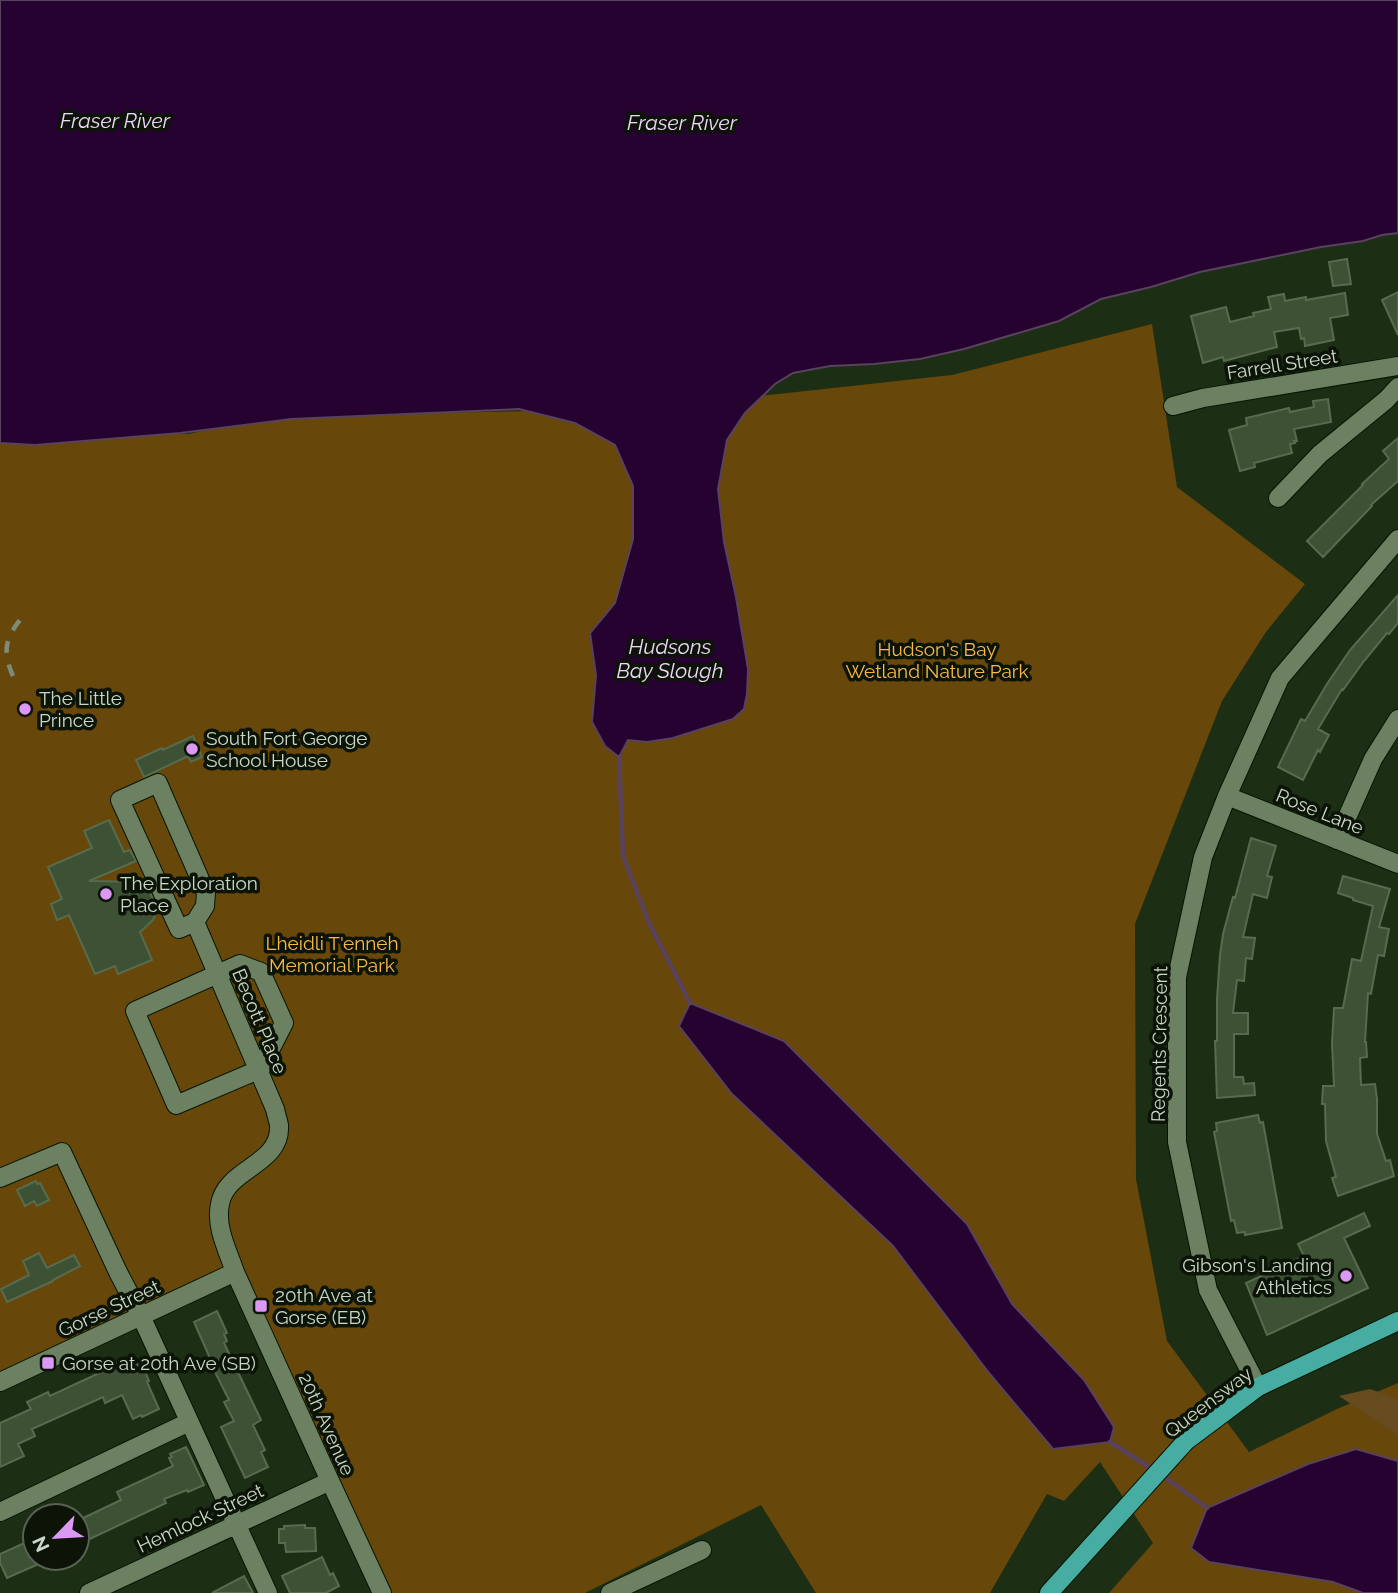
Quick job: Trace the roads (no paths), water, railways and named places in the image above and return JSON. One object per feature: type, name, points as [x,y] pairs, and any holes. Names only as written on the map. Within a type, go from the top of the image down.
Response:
[{"type":"main road","name":"Queensway","points":[[1049,1593],[1186,1441],[1258,1387],[1398,1321]]},
{"type":"street","name":"Farrell Street","points":[[1173,407],[1203,398],[1398,366]]},
{"type":"street","points":[[1278,498],[1320,454],[1398,387]]},
{"type":"street","name":"Regents Crescent","points":[[1258,1387],[1209,1290],[1177,1142],[1177,977],[1203,856],[1280,678],[1398,538]]},
{"type":"street","points":[[1337,840],[1373,759],[1398,719]]},
{"type":"street","points":[[158,783],[206,893],[205,906],[195,922],[179,929],[120,800],[158,783]]},
{"type":"street","name":"Rose Lane","points":[[1227,796],[1398,864]]},
{"type":"street","name":"Becott Place","points":[[195,922],[275,1109],[279,1125],[270,1152],[239,1175],[227,1187],[220,1202],[222,1236],[236,1272]]},
{"type":"street","points":[[240,964],[261,972],[284,1023],[258,1071],[176,1105],[135,1011],[240,964]]},
{"type":"street","points":[[0,1178],[62,1152],[141,1316],[268,1593]]},
{"type":"street","name":"Gorse Street","points":[[0,1382],[236,1272]]},
{"type":"street","name":"20th Avenue","points":[[236,1272],[382,1593]]},
{"type":"street","points":[[0,1512],[189,1422]]},
{"type":"street","name":"Hemlock Street","points":[[89,1593],[330,1481]]},
{"type":"street","points":[[610,1593],[702,1550]]},
{"type":"water","name":"Fraser River","points":[[0,0],[1398,0],[1398,233],[1200,272],[1101,299],[1059,321],[964,349],[920,359],[830,366],[793,373],[775,384],[745,413],[727,440],[718,489],[724,542],[748,669],[744,709],[733,719],[673,738],[647,742],[628,740],[619,757],[605,746],[592,722],[596,675],[590,633],[615,603],[633,539],[633,486],[615,445],[575,423],[519,409],[291,419],[180,433],[35,445],[0,443]]},
{"type":"water","points":[[690,1003],[784,1041],[967,1224],[1012,1304],[1084,1380],[1114,1427],[1110,1442],[1053,1449],[989,1373],[893,1246],[732,1094],[679,1026]]},
{"type":"water","points":[[1356,1449],[1398,1461],[1398,1593],[1363,1593],[1333,1582],[1209,1562],[1191,1548],[1207,1508],[1308,1464]]},
{"type":"waterway","name":"Hudsons Bay Slough","points":[[619,757],[623,856],[649,923],[690,1003]]},
{"type":"waterway","name":"Hudsons Bay Slough","points":[[1110,1442],[1152,1469]]},
{"type":"waterway","name":"Hudsons Bay Slough","points":[[1163,1476],[1207,1508]]},
{"type":"railway","points":[[13,676],[7,658],[7,643],[13,629],[25,614]]},
{"type":"place","name":"The Little Prince","points":[[25,709]]},
{"type":"place","name":"South Fort George School House","points":[[192,749]]},
{"type":"place","name":"The Exploration Place","points":[[106,894]]},
{"type":"place","name":"Gibson's Landing Athletics","points":[[1346,1276]]},
{"type":"place","name":"20th Ave at Gorse (EB)","points":[[261,1306]]},
{"type":"place","name":"Gorse at 20th Ave (SB)","points":[[48,1363]]},
{"type":"park label","name":"Hudson's Bay Wetland Nature Park","points":[[937,660]]},
{"type":"park label","name":"Lheidli T'enneh Memorial Park","points":[[332,954]]}]
